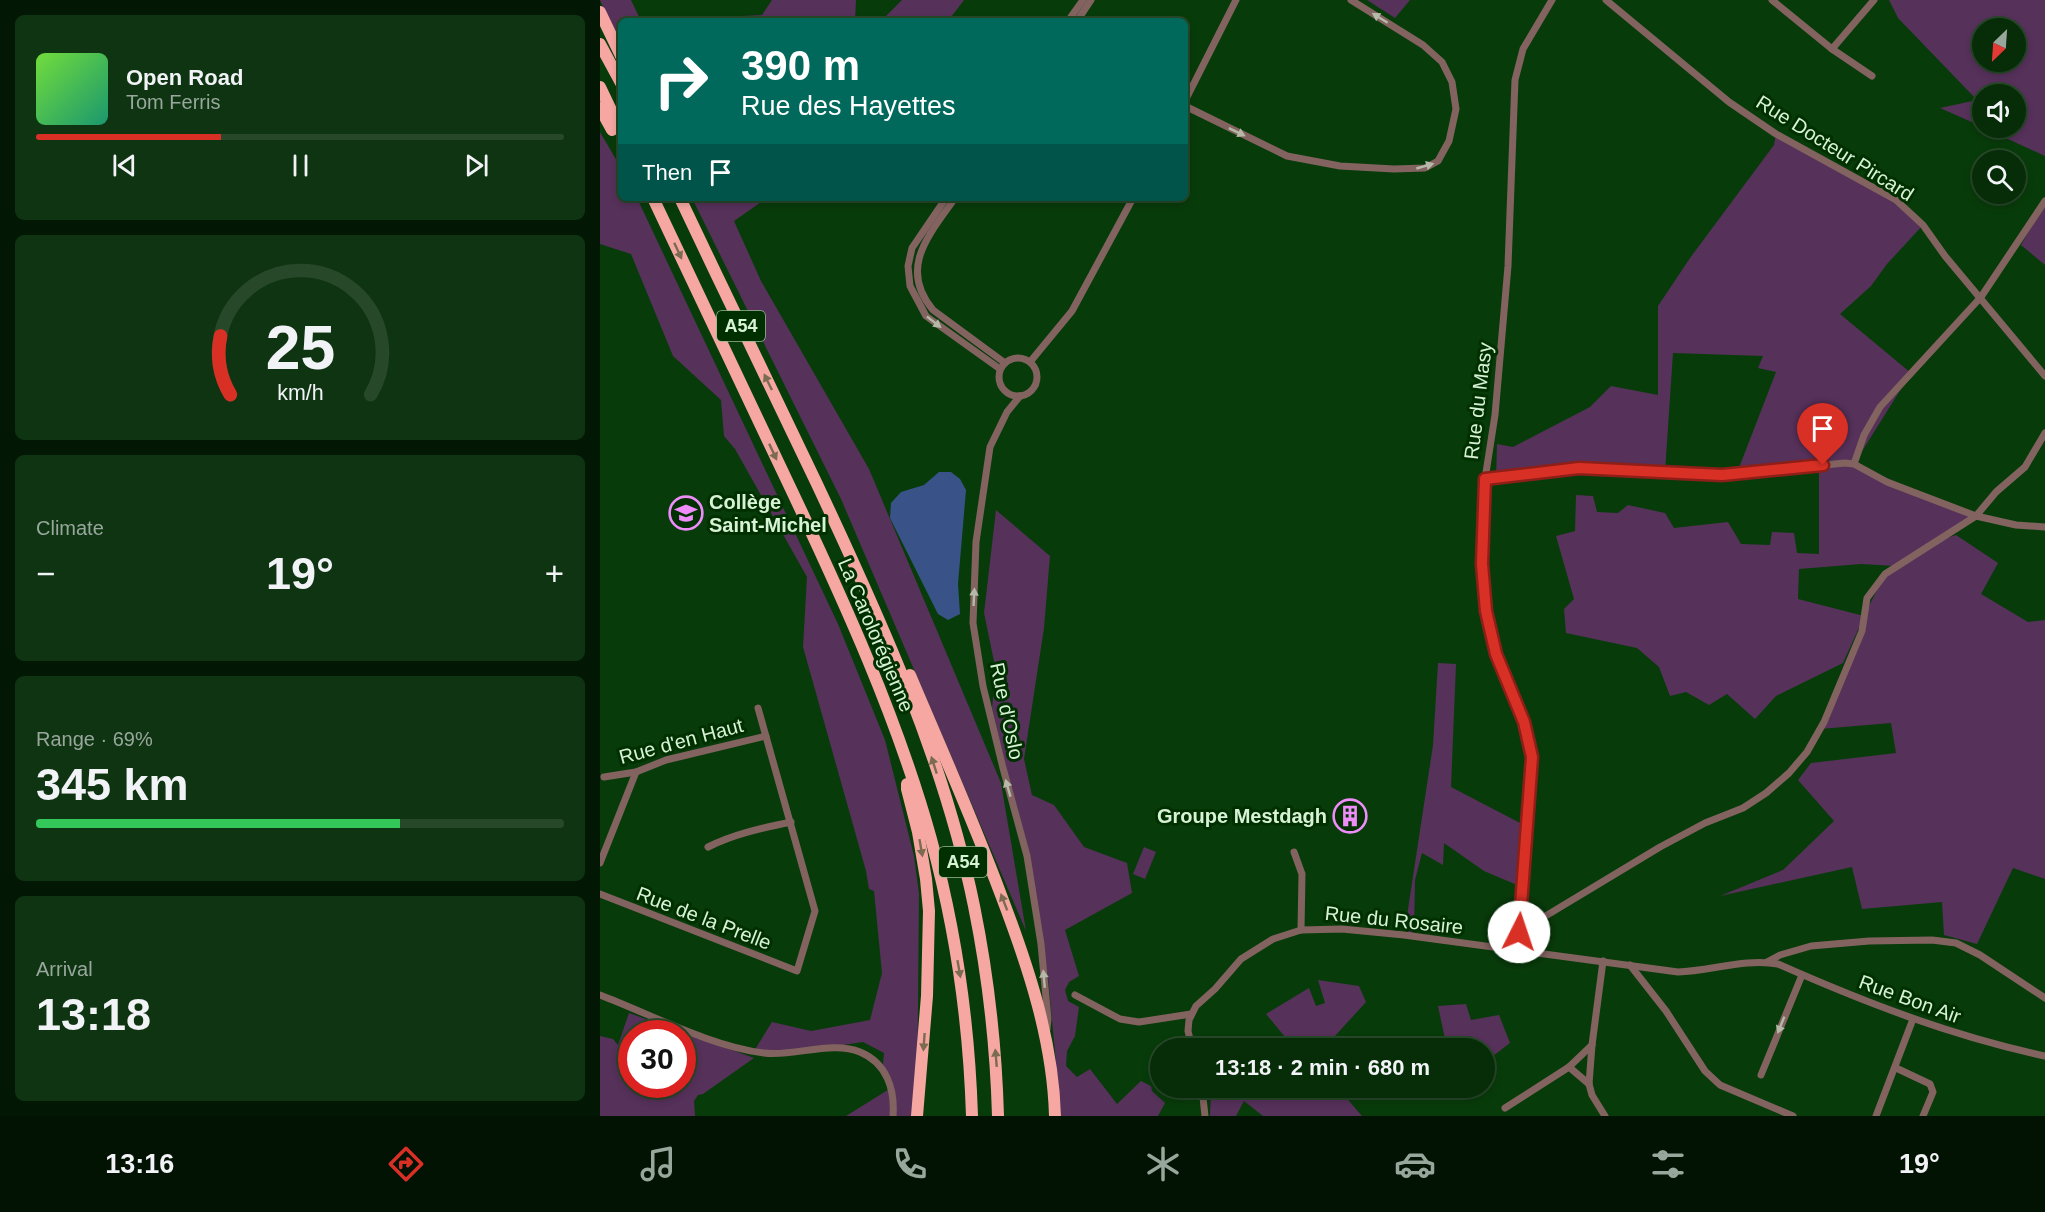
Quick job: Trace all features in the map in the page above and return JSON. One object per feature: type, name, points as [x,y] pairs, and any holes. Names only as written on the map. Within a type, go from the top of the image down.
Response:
[{"type":"highway","points":[[600,12],[618,50]]},
{"type":"highway","points":[[600,44],[618,77]]},
{"type":"highway","points":[[600,87],[618,125]]},
{"type":"highway","points":[[600,108],[618,136]]},
{"type":"highway","name":"La Carolorégienne","points":[[654,201],[859,637],[909,770],[931,838],[963,987],[972,1116]]},
{"type":"highway","name":"La Carolorégienne","points":[[681,201],[841,535],[879,620],[931,755],[954,827],[974,904],[988,985],[996,1061],[998,1116]]},
{"type":"highway","points":[[879,620],[895,640],[992,870],[1029,975],[1047,1037],[1052,1072],[1054,1116]]},
{"type":"highway","points":[[909,770],[907,789],[920,843],[929,911],[927,996],[917,1114]]},
{"type":"street","points":[[1070,18],[1083,0]]},
{"type":"street","points":[[1079,18],[1091,0]]},
{"type":"street","points":[[1188,95],[1236,0]]},
{"type":"street","points":[[1188,107],[1287,156],[1340,166],[1394,169],[1425,168],[1438,161],[1449,141],[1455,109],[1452,82],[1442,62],[1423,45],[1351,0]]},
{"type":"street","name":"Rue du Masy","points":[[1516,950],[1532,757],[1524,722],[1496,654],[1487,621],[1482,564],[1485,479],[1495,415],[1508,266],[1515,80],[1523,49],[1552,0]]},
{"type":"street","name":"Rue Docteur Pircard","points":[[1606,0],[1729,102],[1776,134],[1896,201],[1923,225],[1945,256],[2045,376]]},
{"type":"street","points":[[1772,0],[1832,49],[1872,76]]},
{"type":"street","points":[[1832,49],[1874,0]]},
{"type":"street","points":[[944,201],[912,248],[908,266],[910,286],[926,316],[1003,366]]},
{"type":"street","points":[[953,201],[928,236],[920,252],[916,266],[918,284],[923,299],[933,310],[1003,366]]},
{"type":"street","points":[[1030,362],[1072,311],[1131,201]]},
{"type":"street","points":[[1854,464],[1864,435],[1880,407],[1981,297],[2045,201]]},
{"type":"street","points":[[1017,358],[1030,362],[1037,373],[1035,386],[1031,391],[1020,396],[1013,395],[1002,388],[999,382],[1003,366],[1017,358]]},
{"type":"street","name":"Rue d'Oslo","points":[[1020,396],[1007,412],[990,447],[976,542],[973,623],[986,698],[1027,856],[1041,944],[1048,1018],[1047,1037]]},
{"type":"street","points":[[1519,932],[1660,847],[1705,823],[1743,808],[1766,793],[1789,773],[1808,752],[1824,722],[1862,631],[1867,598],[1885,574],[1976,516],[1996,492],[2025,467],[2045,433]]},
{"type":"street","points":[[1485,479],[1579,468],[1722,475],[1854,464],[1887,482],[1976,516],[2016,525],[2045,527]]},
{"type":"street","points":[[708,847],[726,838],[791,822],[758,708]]},
{"type":"street","name":"Rue d'en Haut","points":[[604,777],[636,772],[666,760],[766,736]]},
{"type":"street","points":[[600,863],[636,772]]},
{"type":"street","name":"Rue de la Prelle","points":[[600,894],[797,971],[815,911],[791,822]]},
{"type":"street","points":[[1294,852],[1302,874],[1301,930]]},
{"type":"street","name":"Rue du Rosaire","points":[[1191,1014],[1241,959],[1273,939],[1301,930],[1342,929],[1393,934],[1688,972],[1767,962]]},
{"type":"street","points":[[1767,962],[1780,955],[1811,946],[1869,941],[1956,943],[2045,998]]},
{"type":"street","points":[[1603,962],[1592,1045],[1590,1084],[1592,1095],[1605,1116]]},
{"type":"street","name":"Rue Bon Air","points":[[1767,962],[1778,964],[1913,1019],[1992,1045],[2045,1056]]},
{"type":"street","points":[[1630,965],[1666,1011],[1705,1071],[1720,1085],[1793,1116]]},
{"type":"street","points":[[1761,1075],[1802,975]]},
{"type":"street","points":[[600,995],[721,1043],[746,1050],[767,1054],[845,1048],[860,1052],[874,1061],[888,1077],[894,1097],[893,1116]]},
{"type":"street","points":[[1075,995],[1120,1019],[1139,1022],[1191,1014],[1188,1031],[1190,1038]]},
{"type":"street","points":[[1875,1116],[1896,1068],[1913,1019]]},
{"type":"street","points":[[1505,1108],[1569,1067],[1592,1045]]},
{"type":"street","points":[[1569,1067],[1590,1084]]},
{"type":"street","points":[[1896,1068],[1930,1084],[1933,1092],[1923,1116]]},
{"type":"street","points":[[1203,1098],[1205,1116]]},
{"type":"shaded area","points":[[600,0],[631,0],[640,18],[618,18],[618,40]]},
{"type":"shaded area","points":[[772,0],[856,0],[855,18],[702,18],[762,15]]},
{"type":"shaded area","points":[[902,0],[964,0],[950,18],[884,18]]},
{"type":"shaded area","points":[[1367,0],[1410,0],[1395,18]]},
{"type":"shaded area","points":[[1889,0],[2045,0],[2045,156],[2006,138],[2026,138],[2026,84],[1972,84],[1972,95],[1898,18]]},
{"type":"shaded area","points":[[1972,101],[1972,122],[1940,108]]},
{"type":"shaded area","points":[[600,132],[618,163],[618,201],[638,201],[838,624],[885,740],[914,856],[919,894],[917,1116],[846,1116],[891,1088],[883,1064],[884,1053],[863,1042],[794,1052],[754,1051],[772,1022],[811,1031],[870,1020],[882,973],[874,891],[869,889],[866,871],[803,647],[807,577],[735,449],[724,436],[721,400],[673,356],[631,254],[600,244]]},
{"type":"shaded area","points":[[1776,134],[1896,200],[1923,225],[1887,264],[1871,286],[1840,314],[1911,373],[1854,464],[1976,516],[1940,540],[1956,535],[1998,563],[1981,594],[2028,622],[2045,620],[2045,879],[2013,868],[1977,944],[1944,935],[1942,902],[1862,909],[1852,867],[1720,896],[1783,870],[1834,821],[1798,780],[1811,763],[1896,753],[1891,723],[1820,729],[1858,641],[1862,621],[1843,663],[1776,696],[1755,719],[1727,694],[1709,705],[1686,692],[1670,696],[1659,667],[1637,648],[1566,633],[1564,609],[1574,599],[1556,536],[1575,531],[1576,495],[1593,496],[1597,512],[1618,513],[1628,505],[1665,513],[1674,528],[1728,522],[1741,544],[1770,545],[1772,532],[1794,533],[1797,553],[1819,554],[1819,470],[1832,467],[1737,473],[1776,372],[1758,368],[1763,356],[1673,353],[1665,472],[1571,469],[1496,478],[1497,444],[1513,447],[1590,407],[1611,386],[1658,395],[1658,306],[1690,258],[1774,145]],"holes":[[[1861,564],[1896,566],[1885,574],[1864,616],[1798,599],[1799,569]]]},
{"type":"shaded area","points":[[693,201],[763,201],[734,221],[761,281],[869,469],[1001,783],[1026,931],[841,499]]},
{"type":"shaded area","points":[[2045,204],[2045,265],[2021,245]]},
{"type":"shaded area","points":[[996,510],[1050,556],[1044,628],[1024,759],[1032,795],[1054,805],[1084,847],[1127,863],[1132,893],[1065,930],[1079,976],[1069,982],[1065,990],[1068,1001],[1079,1007],[1075,1036],[1067,1051],[1066,1066],[1077,1077],[1090,1069],[1117,1104],[1141,1081],[1150,1086],[1150,1098],[1160,1098],[1165,1103],[1158,1116],[1061,1116],[1048,977],[1023,841],[992,708],[996,671],[984,613]]},
{"type":"shaded area","points":[[1438,663],[1456,664],[1451,787],[1522,824],[1517,885],[1484,871],[1444,843],[1443,865],[1422,853],[1415,880],[1414,936],[1405,929],[1433,745]]},
{"type":"shaded area","points":[[1144,847],[1156,852],[1145,879],[1133,874]]},
{"type":"shaded area","points":[[1318,980],[1359,986],[1366,1002],[1333,1038],[1286,1038],[1266,1014],[1309,988],[1316,1006],[1325,1003]]},
{"type":"shaded area","points":[[1466,1004],[1471,1020],[1499,1015],[1510,1043],[1495,1054],[1495,1038],[1445,1038],[1438,1006]]},
{"type":"shaded area","points":[[629,1013],[648,1020],[627,1020]]},
{"type":"shaded area","points":[[600,1036],[613,1039],[618,1045],[618,1098],[696,1098],[694,1101],[695,1116],[600,1116]]},
{"type":"shaded area","points":[[696,1037],[754,1058],[703,1094],[696,1098]]},
{"type":"shaded area","points":[[1211,1098],[1347,1098],[1362,1116],[1263,1116],[1244,1101],[1236,1116],[1210,1116]]},
{"type":"water","points":[[939,472],[951,472],[960,479],[966,490],[958,584],[960,614],[948,620],[938,614],[890,518],[891,503],[901,492],[924,485]]},
{"type":"place","name":"Collège Saint-Michel","points":[[686,513]]},
{"type":"place","name":"Groupe Mestdagh","points":[[1350,816]]},
{"type":"route","points":[[1519,932],[1532,757],[1524,722],[1489,631],[1483,592],[1482,564],[1485,479],[1579,468],[1722,475],[1823,465]]}]
